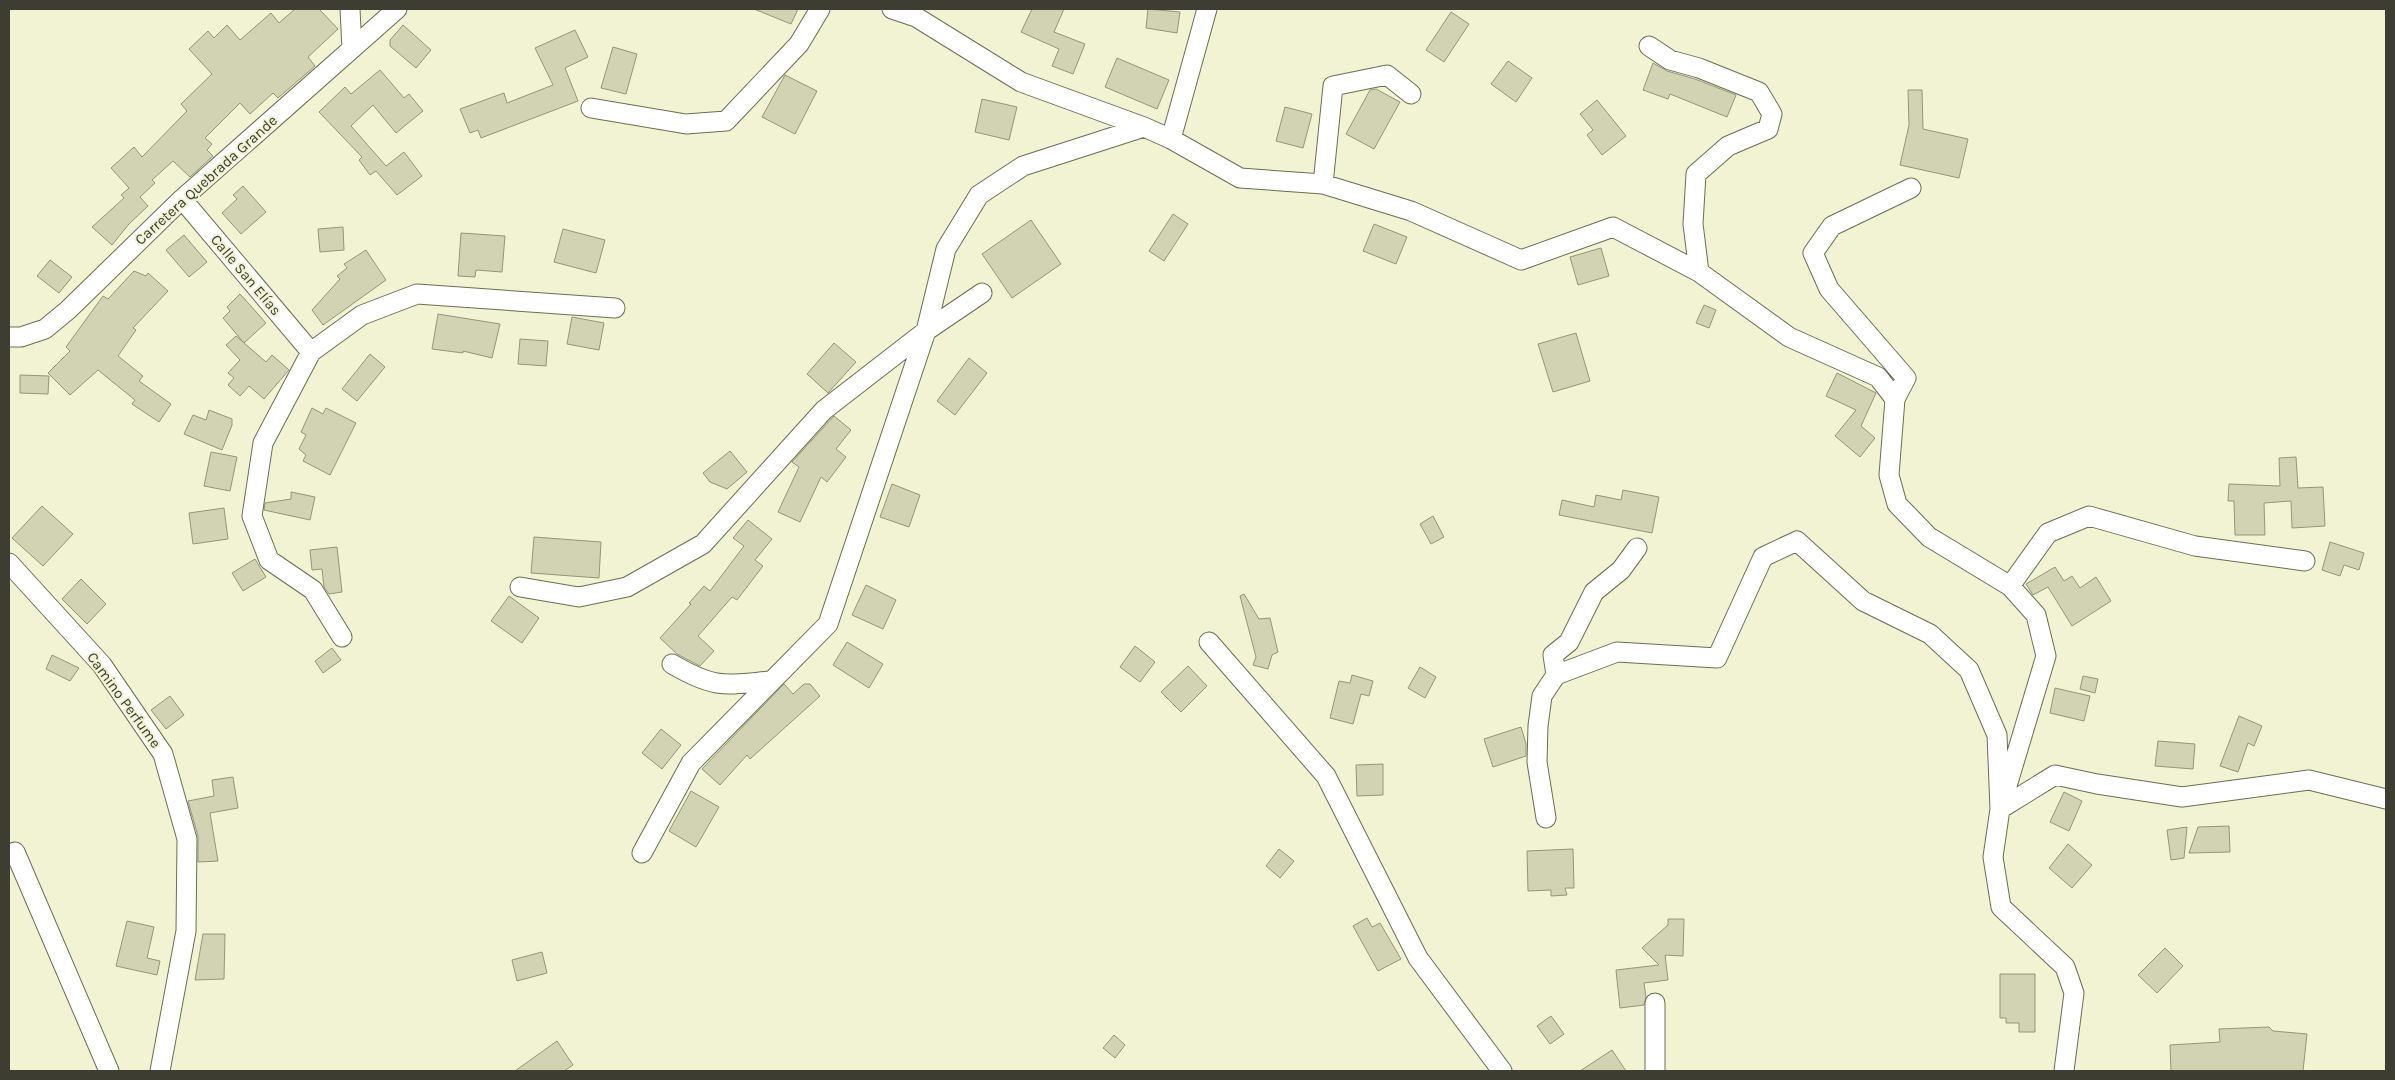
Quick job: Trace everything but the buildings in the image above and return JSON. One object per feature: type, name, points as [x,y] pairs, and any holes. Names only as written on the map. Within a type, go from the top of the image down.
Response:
[{"type":"street","points":[[350,9],[352,49]]},
{"type":"street","name":"Carretera Quebrada Grande","points":[[9,337],[21,337],[45,329],[68,310],[182,199],[397,9]]},
{"type":"street","points":[[591,108],[686,124],[726,121],[799,44],[820,9]]},
{"type":"street","points":[[892,9],[916,17],[1020,82],[1144,128],[1171,140],[1240,178],[1323,184],[1411,210],[1521,260],[1613,227],[1699,272],[1788,337],[1878,378],[1895,399]]},
{"type":"street","points":[[1171,140],[1207,9]]},
{"type":"street","points":[[1648,46],[1670,60],[1699,68],[1759,92],[1772,114],[1768,129],[1728,146],[1696,174],[1693,224],[1699,272]]},
{"type":"street","points":[[1323,184],[1333,86],[1387,75],[1411,94]]},
{"type":"street","points":[[642,853],[691,762],[828,624],[926,332],[946,249],[979,195],[1023,166],[1144,128]]},
{"type":"street","points":[[1911,188],[1832,226],[1812,253],[1829,289],[1906,378],[1895,399],[1889,475],[1897,504],[1929,537],[2010,586],[2036,615],[2046,656],[2000,809],[1992,857],[2001,907],[2065,967],[2074,993],[2064,1071]]},
{"type":"street","name":"Calle San Elías","points":[[182,199],[311,352]]},
{"type":"street","points":[[520,587],[579,596],[627,587],[703,544],[824,410],[926,332],[982,293]]},
{"type":"street","points":[[342,637],[313,590],[269,560],[252,516],[264,443],[311,352],[362,315],[417,294],[615,308]]},
{"type":"street","points":[[2010,586],[2048,533],[2089,516],[2195,546],[2305,562]]},
{"type":"street","points":[[1546,818],[1537,762],[1538,726],[1542,696],[1556,675],[1617,652],[1717,658],[1764,557],[1797,541],[1863,601],[1930,634],[1969,670],[1997,735],[2000,809]]},
{"type":"street","points":[[1556,675],[1553,655],[1569,642],[1594,592],[1621,570],[1637,548]]},
{"type":"street","name":"Camino Perfume","points":[[9,563],[102,665],[163,754],[187,839],[186,931],[160,1071]]},
{"type":"street","points":[[1209,642],[1326,776],[1418,958],[1502,1071]]},
{"type":"street","points":[[672,664],[697,679],[722,686],[772,681]]},
{"type":"street","points":[[2000,809],[2055,775],[2097,784],[2182,797],[2308,780],[2386,799]]},
{"type":"street","points":[[14,852],[110,1071]]},
{"type":"street","points":[[1650,1015],[1655,1071]]}]
